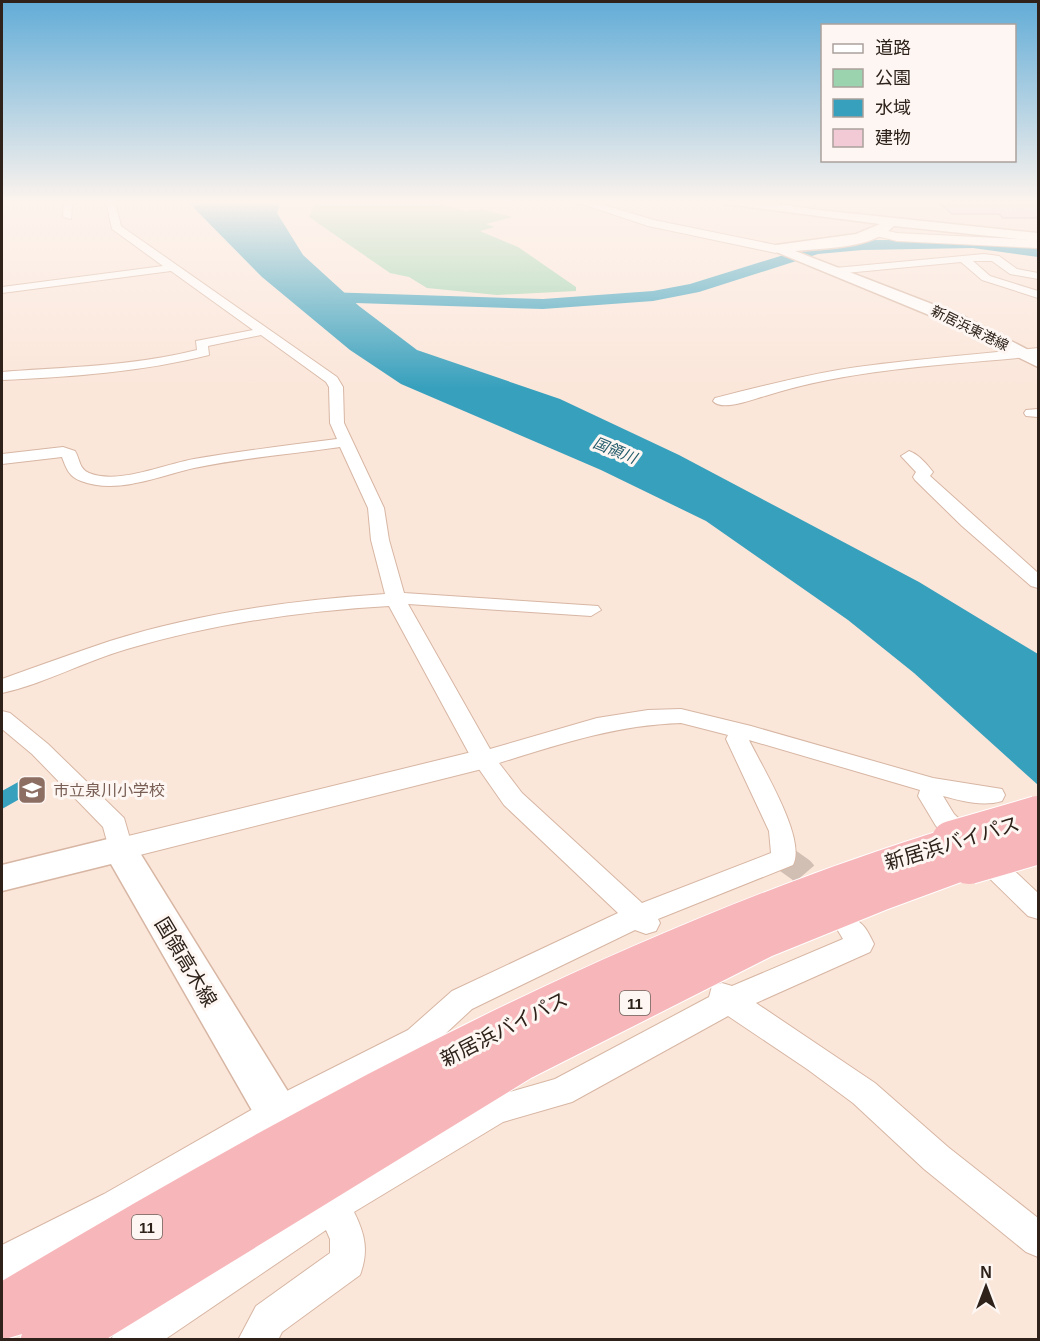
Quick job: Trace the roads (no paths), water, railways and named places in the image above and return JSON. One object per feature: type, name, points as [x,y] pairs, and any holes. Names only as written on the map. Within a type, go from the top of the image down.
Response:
[{"type":"highway","name":"新居浜バイパス","points":[[2,1313],[305,1159],[514,1063],[757,943],[873,897],[960,852],[1038,817]]},
{"type":"highway","name":"新居浜バイパス","points":[[960,852],[1038,843]]},
{"type":"highway","name":"新居浜バイパス","points":[[49,1340],[305,1159]]},
{"type":"main road","name":"新居浜東港線","points":[[813,263],[957,320],[1038,362]]},
{"type":"main road","points":[[2,878],[120,849]]},
{"type":"main road","name":"国領高木線","points":[[120,849],[305,1159]]},
{"type":"street","points":[[164,263],[332,380],[336,387],[337,423],[376,508],[380,540],[397,599],[484,759],[513,798],[644,921]]},
{"type":"street","points":[[832,270],[912,263]]},
{"type":"street","points":[[967,263],[986,278],[1038,295]]},
{"type":"street","points":[[1001,263],[1014,272],[1038,276]]},
{"type":"street","points":[[2,290],[171,268]]},
{"type":"street","points":[[2,376],[96,369],[181,358],[204,352],[201,344],[264,331]]},
{"type":"street","points":[[720,401],[746,397],[784,385],[871,369],[1038,352]]},
{"type":"street","points":[[2,459],[63,452],[69,454],[76,471],[85,477],[101,480],[168,472],[191,464],[346,442]]},
{"type":"street","points":[[909,456],[925,472],[921,477],[968,522],[1038,582]]},
{"type":"street","points":[[2,686],[118,645],[207,623],[319,604],[419,598],[591,610]]},
{"type":"street","points":[[2,718],[39,749],[115,824],[120,849],[484,759],[597,725],[648,717],[681,716],[743,731],[933,786],[976,795],[993,795]]},
{"type":"street","points":[[130,1340],[419,1039],[462,1000],[784,858],[781,831],[737,739],[743,731]]},
{"type":"street","points":[[933,786],[930,796],[945,820],[1038,909]]},
{"type":"street","points":[[2,1264],[116,1206],[561,1092],[725,998],[860,944],[851,928]]},
{"type":"street","points":[[725,998],[818,1059],[864,1093],[936,1158],[1038,1240]]},
{"type":"street","points":[[257,1340],[269,1319],[347,1262],[348,1238],[305,1159]]},
{"type":"water","name":"国領川","points":[[248,263],[311,263],[359,306],[417,350],[560,399],[679,455],[919,582],[1038,654],[1038,785],[914,673],[848,620],[706,521],[601,470],[401,384],[350,350]]},
{"type":"water","points":[[20,781],[32,792],[2,809],[2,791]]},
{"type":"waterway","points":[[325,297],[543,304],[653,296],[693,288],[775,263]]},
{"type":"tunnel","points":[[784,858],[801,870],[825,898]]},
{"type":"place","name":"市立泉川小学校","points":[[32,790]]}]
